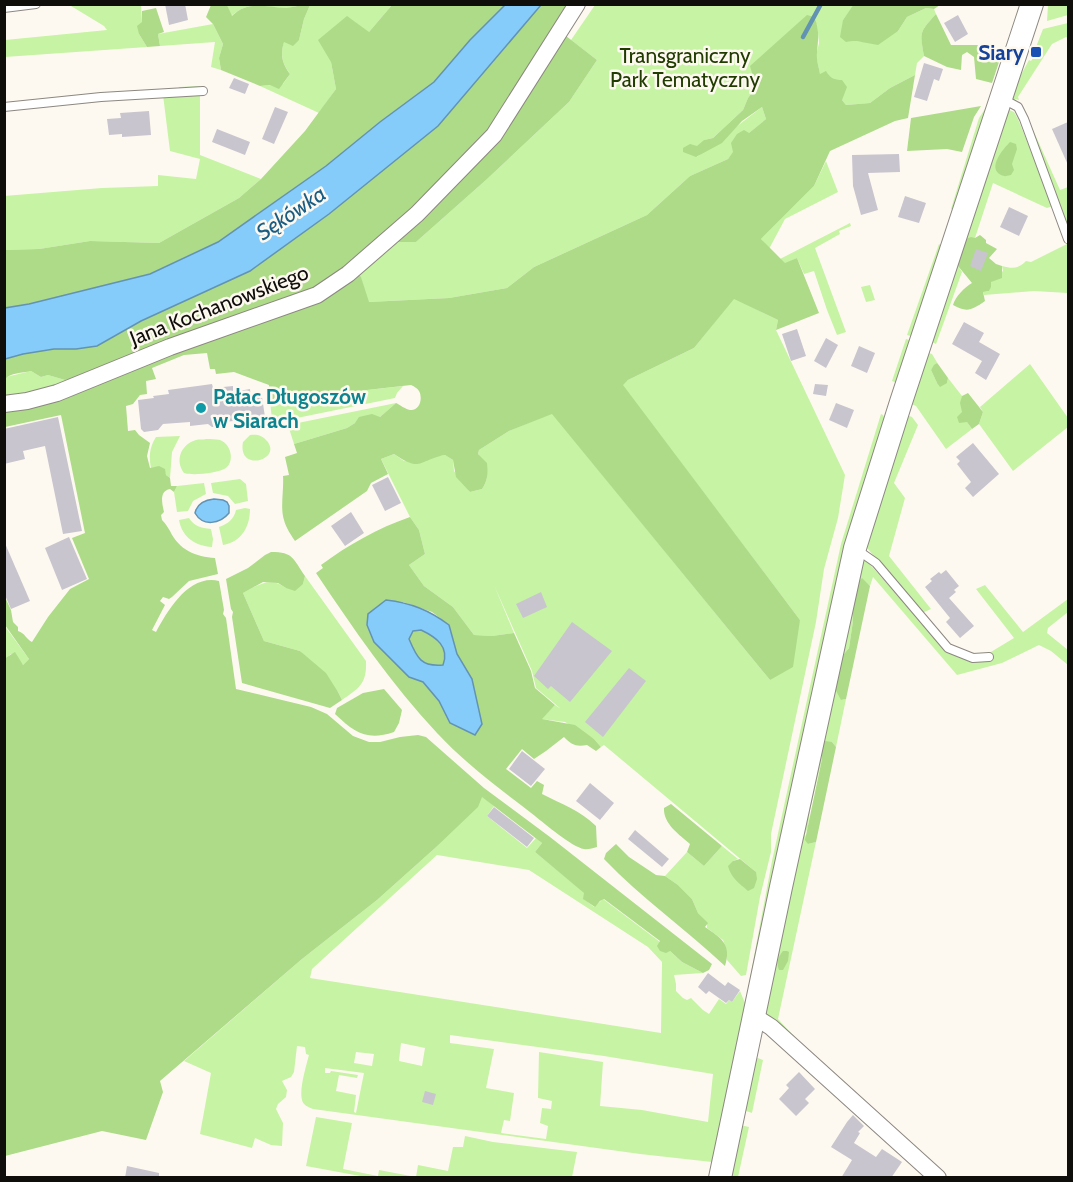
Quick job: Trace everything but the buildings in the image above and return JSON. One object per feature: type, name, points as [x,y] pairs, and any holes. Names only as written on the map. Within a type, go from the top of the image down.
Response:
[{"type":"main road","points":[[720,1178],[855,548],[1032,4]]},
{"type":"street","name":"Jana Kochanowskiego","points":[[4,404],[57,393],[170,347],[317,295],[348,274],[417,214],[494,135],[577,4]]},
{"type":"street","points":[[754,1016],[771,1026],[938,1178]]},
{"type":"lane","points":[[4,8],[36,4]]},
{"type":"lane","points":[[4,107],[100,97],[203,91]]},
{"type":"lane","points":[[1002,98],[1018,107],[1024,119],[1068,239]]},
{"type":"lane","points":[[855,548],[876,563],[948,648],[973,658],[989,657]]},
{"type":"green space","points":[[80,4],[141,5],[142,22],[139,34],[147,47],[5,57],[5,40],[107,30],[71,6]]},
{"type":"green space","points":[[854,4],[940,5],[934,9],[926,8],[907,17],[898,31],[878,45],[856,41],[846,42],[840,37],[843,20]]},
{"type":"green space","points":[[211,5],[227,5],[232,16],[241,9],[249,7],[287,8],[310,5],[299,40],[293,46],[284,42],[282,59],[290,74],[279,89],[270,85],[260,86],[221,70],[219,58],[223,44],[213,24],[206,17]]},
{"type":"green space","points":[[227,5],[298,5],[286,8],[251,6],[231,16]]},
{"type":"green space","points":[[310,5],[392,5],[369,32],[331,62],[336,89],[319,113],[260,86],[283,84],[290,74],[282,59],[284,41],[299,40]]},
{"type":"green space","points":[[392,5],[506,5],[470,40],[434,82],[326,166],[218,242],[150,274],[5,308],[5,250],[39,249],[90,241],[159,243],[239,198],[261,179],[305,131],[336,89],[331,62],[318,40],[347,16],[369,32]]},
{"type":"green space","points":[[541,5],[572,5],[557,29],[597,60],[569,102],[416,242],[376,242],[315,292],[92,374],[65,380],[48,375],[41,377],[31,371],[13,374],[5,379],[5,359],[38,351],[97,346],[329,214],[438,126]]},
{"type":"green space","name":"Transgraniczny Park Tematyczny","points":[[595,5],[854,5],[843,20],[846,42],[865,42],[898,31],[907,17],[926,8],[934,9],[936,14],[922,33],[924,56],[917,63],[915,75],[890,88],[870,103],[846,105],[842,100],[842,80],[834,80],[820,74],[816,56],[819,43],[817,24],[756,87],[743,110],[713,138],[704,140],[697,157],[762,107],[766,119],[748,134],[728,159],[690,176],[647,215],[534,267],[507,288],[449,298],[368,302],[358,274],[391,242],[416,242],[569,102],[597,60],[571,40]]},
{"type":"green space","points":[[1048,5],[1068,5],[1068,15],[1047,21]]},
{"type":"green space","points":[[156,8],[164,32],[158,34],[160,46],[147,47],[137,26],[142,22],[142,11]]},
{"type":"green space","points":[[936,14],[951,45],[981,45],[1001,56],[992,83],[976,79],[974,57],[967,52],[962,55],[961,70],[947,67],[924,56],[922,33]]},
{"type":"green space","points":[[807,15],[814,17],[817,26],[817,58],[820,74],[826,71],[832,78],[842,80],[847,87],[842,100],[846,105],[870,103],[890,88],[915,75],[908,118],[895,121],[830,151],[814,186],[761,239],[785,263],[797,258],[819,313],[776,330],[778,320],[734,299],[694,348],[628,380],[623,385],[800,620],[793,667],[770,680],[552,414],[509,431],[479,450],[478,454],[487,463],[486,480],[482,489],[470,492],[456,477],[453,460],[445,455],[415,464],[394,454],[381,459],[388,474],[371,483],[367,491],[295,541],[285,523],[282,504],[283,476],[289,475],[285,457],[297,453],[294,444],[347,428],[359,417],[372,414],[380,417],[396,403],[413,410],[421,400],[417,388],[411,385],[270,401],[269,385],[234,372],[216,374],[215,369],[210,369],[207,353],[184,355],[152,368],[156,379],[146,381],[147,394],[140,395],[133,404],[126,406],[128,431],[135,430],[150,443],[147,456],[150,468],[159,466],[165,469],[171,486],[177,486],[174,492],[170,489],[164,492],[162,520],[183,548],[201,556],[215,558],[218,574],[189,581],[169,599],[163,597],[160,601],[165,605],[152,630],[156,632],[173,604],[189,588],[208,580],[219,581],[236,689],[311,707],[327,714],[353,736],[369,742],[418,735],[426,737],[484,788],[712,964],[709,970],[703,973],[682,962],[670,951],[666,953],[660,951],[657,946],[660,941],[604,899],[595,907],[583,899],[584,893],[535,852],[542,843],[482,797],[478,807],[377,900],[302,959],[160,1081],[163,1092],[146,1140],[102,1131],[5,1156],[4,659],[15,652],[23,665],[29,659],[5,625],[4,595],[18,631],[32,642],[70,589],[89,579],[72,538],[85,533],[61,415],[5,427],[5,409],[358,274],[369,302],[449,298],[507,288],[534,267],[647,215],[690,176],[728,159],[733,152],[731,143],[737,134],[744,130],[749,133],[766,119],[762,107],[742,121],[722,143],[696,157],[683,152],[683,148],[690,144],[697,146],[704,140],[713,138],[743,110],[756,87],[750,66]]},
{"type":"green space","points":[[1068,23],[1068,38],[1052,44],[1018,97],[1019,100],[1014,101],[1010,95],[1029,60],[1037,59],[1041,49],[1036,47],[1043,29]]},
{"type":"green space","points":[[213,24],[223,44],[219,58],[221,70],[211,67],[215,42],[160,46],[158,34]]},
{"type":"green space","points":[[200,86],[200,155],[261,179],[239,198],[159,243],[90,241],[39,249],[5,250],[4,196],[158,186],[158,175],[196,179],[200,159],[170,151],[163,95],[181,95],[179,87]]},
{"type":"green space","points":[[991,100],[957,211],[951,209],[979,118]]},
{"type":"green space","points":[[981,106],[974,117],[962,152],[947,149],[907,151],[911,118]]},
{"type":"green space","points":[[1007,109],[1014,112],[1018,119],[1053,206],[1047,208],[993,183],[975,238],[958,266],[962,272],[936,344],[932,342]]},
{"type":"green space","points":[[1025,112],[1060,190],[1068,187],[1068,231]]},
{"type":"green space","points":[[1010,142],[1016,144],[1017,149],[1012,164],[1014,170],[1011,175],[1004,176],[997,172],[996,163]]},
{"type":"green space","points":[[826,161],[838,192],[785,219],[769,249],[761,239],[814,186]]},
{"type":"green space","points":[[850,223],[851,226],[839,231],[840,234],[815,248],[846,332],[837,335],[814,271],[804,274],[797,258],[785,264],[780,259]]},
{"type":"green space","points":[[980,235],[986,243],[997,249],[989,258],[1002,266],[1002,278],[991,282],[989,291],[983,292],[985,301],[966,310],[953,305],[966,287],[972,283],[958,266],[966,239]]},
{"type":"green space","points":[[939,244],[942,246],[914,337],[907,335]]},
{"type":"green space","points":[[1067,244],[1068,293],[1034,291],[984,295],[983,292],[989,291],[991,282],[1003,271],[1002,266],[1018,267],[1026,261],[1031,262]]},
{"type":"green space","points":[[870,285],[875,300],[866,302],[861,287]]},
{"type":"green space","points":[[734,298],[778,320],[776,330],[845,475],[838,518],[824,569],[816,622],[771,834],[771,852],[760,897],[746,975],[741,976],[727,960],[723,940],[707,928],[707,923],[698,913],[692,899],[665,876],[687,852],[704,866],[722,846],[738,859],[733,861],[756,872],[604,745],[601,747],[594,739],[565,722],[541,719],[555,705],[561,709],[536,688],[532,671],[494,585],[514,633],[492,636],[474,635],[453,607],[424,586],[409,565],[425,554],[419,530],[410,517],[381,459],[394,454],[404,461],[445,455],[453,460],[454,471],[470,492],[482,489],[487,475],[478,454],[479,450],[509,431],[552,413],[770,680],[800,620],[622,385],[694,348]]},
{"type":"green space","points":[[906,339],[913,341],[897,383],[892,381]]},
{"type":"green space","points":[[925,352],[932,354],[938,364],[931,370],[937,383],[947,383],[948,378],[962,396],[963,414],[972,429],[946,449],[916,406],[907,402]]},
{"type":"green space","points":[[937,363],[948,378],[947,383],[940,387],[931,370]]},
{"type":"green space","points":[[1030,364],[1068,418],[1068,427],[1013,471],[979,424],[983,412],[980,407]]},
{"type":"green space","points":[[31,371],[41,377],[48,375],[65,380],[92,374],[5,400],[6,377]]},
{"type":"green space","points":[[403,386],[395,398],[287,420],[272,420],[270,401]]},
{"type":"green space","points":[[968,393],[983,412],[979,424],[972,429],[967,422],[959,423],[957,417],[962,412],[960,403],[962,396]]},
{"type":"green space","points":[[396,403],[380,417],[294,444],[288,425]]},
{"type":"green space","points":[[881,414],[886,421],[750,978],[772,861],[841,544]]},
{"type":"green space","points":[[904,414],[912,417],[918,425],[894,483],[905,498],[889,556],[931,609],[922,613],[864,542]]},
{"type":"green space","points":[[250,435],[259,435],[267,441],[270,448],[265,458],[252,460],[246,458],[243,452],[243,442]]},
{"type":"green space","points":[[180,436],[172,452],[170,478],[164,469],[151,468],[150,452],[156,437]]},
{"type":"green space","points":[[206,439],[220,440],[227,445],[231,457],[229,465],[223,470],[212,473],[184,473],[180,463],[183,449],[191,442]]},
{"type":"green space","points":[[240,479],[246,484],[248,501],[235,504],[228,496],[213,493],[211,483]]},
{"type":"green space","points":[[204,483],[206,494],[193,501],[188,511],[177,512],[174,492],[177,486]]},
{"type":"green space","points":[[250,509],[244,532],[240,537],[223,545],[219,527],[230,521],[236,510]]},
{"type":"green space","points":[[410,517],[419,530],[425,554],[409,565],[424,586],[453,607],[474,635],[492,636],[514,633],[531,671],[535,688],[555,705],[542,719],[575,725],[601,747],[596,751],[587,745],[574,745],[564,737],[534,759],[522,749],[506,769],[531,788],[537,781],[544,785],[542,794],[590,820],[596,826],[597,847],[584,849],[566,840],[484,776],[448,744],[388,675],[316,573],[323,568],[321,565],[342,551]],"holes":[[[403,602],[432,612],[449,625],[457,654],[472,679],[450,723],[439,701],[423,682],[409,676]]]},
{"type":"green space","points":[[189,518],[198,526],[211,529],[212,547],[200,545],[186,536],[179,520]]},
{"type":"green space","points":[[271,552],[284,553],[295,561],[305,576],[303,584],[295,591],[278,583],[263,582],[243,593],[264,641],[300,651],[326,673],[342,700],[330,708],[242,683],[233,612],[226,579],[248,568]]},
{"type":"green space","points":[[860,559],[867,561],[949,651],[959,657],[976,661],[1014,638],[976,589],[985,585],[1023,632],[1068,599],[1068,612],[1048,628],[1047,633],[1068,650],[1068,665],[1051,651],[1039,645],[1002,663],[957,675],[873,577],[870,586],[862,579],[857,584],[852,607],[853,621],[849,648],[844,654],[841,700],[846,699],[836,747],[832,742],[822,747],[822,759],[805,834],[808,844],[816,842],[778,1019],[801,1044],[948,1177],[945,1177],[765,1016]]},
{"type":"green space","points":[[305,576],[366,661],[365,675],[361,685],[342,700],[338,692],[300,651],[264,641],[243,593],[269,582],[286,588],[303,584]]},
{"type":"green space","points":[[862,578],[870,586],[846,699],[841,700],[834,687],[839,665],[849,648],[853,621],[852,607],[857,584]]},
{"type":"green space","points":[[4,625],[29,659],[23,665],[11,654],[5,659]]},
{"type":"green space","points":[[421,630],[432,636],[443,647],[443,665],[425,663],[417,656],[409,639],[413,631]]},
{"type":"green space","points":[[384,689],[402,710],[394,732],[376,736],[362,734],[335,714],[337,708],[363,693]]},
{"type":"green space","points":[[825,741],[832,742],[836,747],[816,842],[808,844],[805,840]]},
{"type":"green space","points":[[482,796],[494,806],[487,816],[527,848],[536,838],[542,843],[535,852],[585,893],[584,899],[594,907],[603,899],[660,942],[682,962],[703,973],[674,975],[676,991],[683,998],[687,1000],[691,998],[709,1014],[719,999],[726,1004],[729,1000],[732,1002],[740,991],[745,1003],[712,1162],[313,1109],[303,1103],[301,1096],[309,1055],[306,1054],[305,1047],[297,1046],[294,1072],[291,1077],[282,1081],[287,1090],[286,1097],[276,1109],[283,1123],[282,1146],[271,1145],[255,1138],[252,1148],[200,1134],[211,1073],[184,1061],[302,959],[377,900],[434,849]],"holes":[[[437,855],[529,870],[648,947],[662,962],[661,1033],[310,978],[312,969]],[[450,1035],[604,1056],[713,1074],[708,1122],[642,1110],[600,1106],[603,1062],[539,1052],[538,1098],[552,1101],[551,1109],[542,1108],[540,1123],[548,1126],[546,1139],[501,1133],[504,1120],[510,1121],[514,1093],[486,1088],[494,1049],[450,1043]],[[401,1043],[425,1048],[422,1066],[399,1061]],[[356,1052],[374,1054],[372,1066],[354,1063]],[[325,1068],[364,1073],[356,1113],[354,1112],[356,1095],[336,1091],[339,1075],[357,1078],[358,1075],[331,1071],[325,1073]]]},
{"type":"green space","points":[[671,804],[722,846],[704,866],[687,852],[690,844],[673,829],[666,819],[664,808]]},
{"type":"green space","points":[[616,844],[629,857],[656,875],[665,876],[678,885],[692,899],[698,913],[708,923],[705,927],[724,942],[727,952],[725,966],[604,859],[606,853]]},
{"type":"green space","points":[[740,859],[756,872],[757,879],[754,888],[748,891],[733,877],[728,866]]},
{"type":"green space","points":[[783,951],[789,952],[788,961],[783,970],[779,970],[778,960]]},
{"type":"green space","points":[[755,1057],[763,1060],[752,1113],[743,1110]]},
{"type":"green space","points":[[316,1117],[352,1123],[343,1169],[378,1176],[379,1170],[416,1177],[418,1165],[448,1171],[453,1147],[463,1147],[465,1136],[493,1142],[577,1152],[572,1177],[371,1178],[306,1166]]},
{"type":"green space","points":[[740,1125],[749,1127],[738,1177],[729,1178]]},
{"type":"water","name":"Sękówka","points":[[506,4],[541,5],[438,126],[329,214],[250,271],[141,321],[97,346],[54,349],[5,359],[5,308],[150,274],[218,242],[326,166],[434,82],[470,40]]},
{"type":"water","points":[[214,499],[227,502],[229,513],[216,522],[202,520],[195,513],[198,507],[205,501]]},
{"type":"water","points":[[386,600],[419,608],[449,625],[457,654],[472,679],[482,724],[475,735],[450,723],[439,701],[423,682],[409,677],[374,642],[367,625],[368,614]],"holes":[[[421,630],[443,648],[445,653],[443,665],[425,663],[421,660],[409,639],[413,631]]]},
{"type":"waterway","points":[[803,37],[821,4]]},
{"type":"place","name":"Siary","points":[[1036,52]]},
{"type":"place","name":"Pałac Długoszów w Siarach","points":[[201,408]]}]
